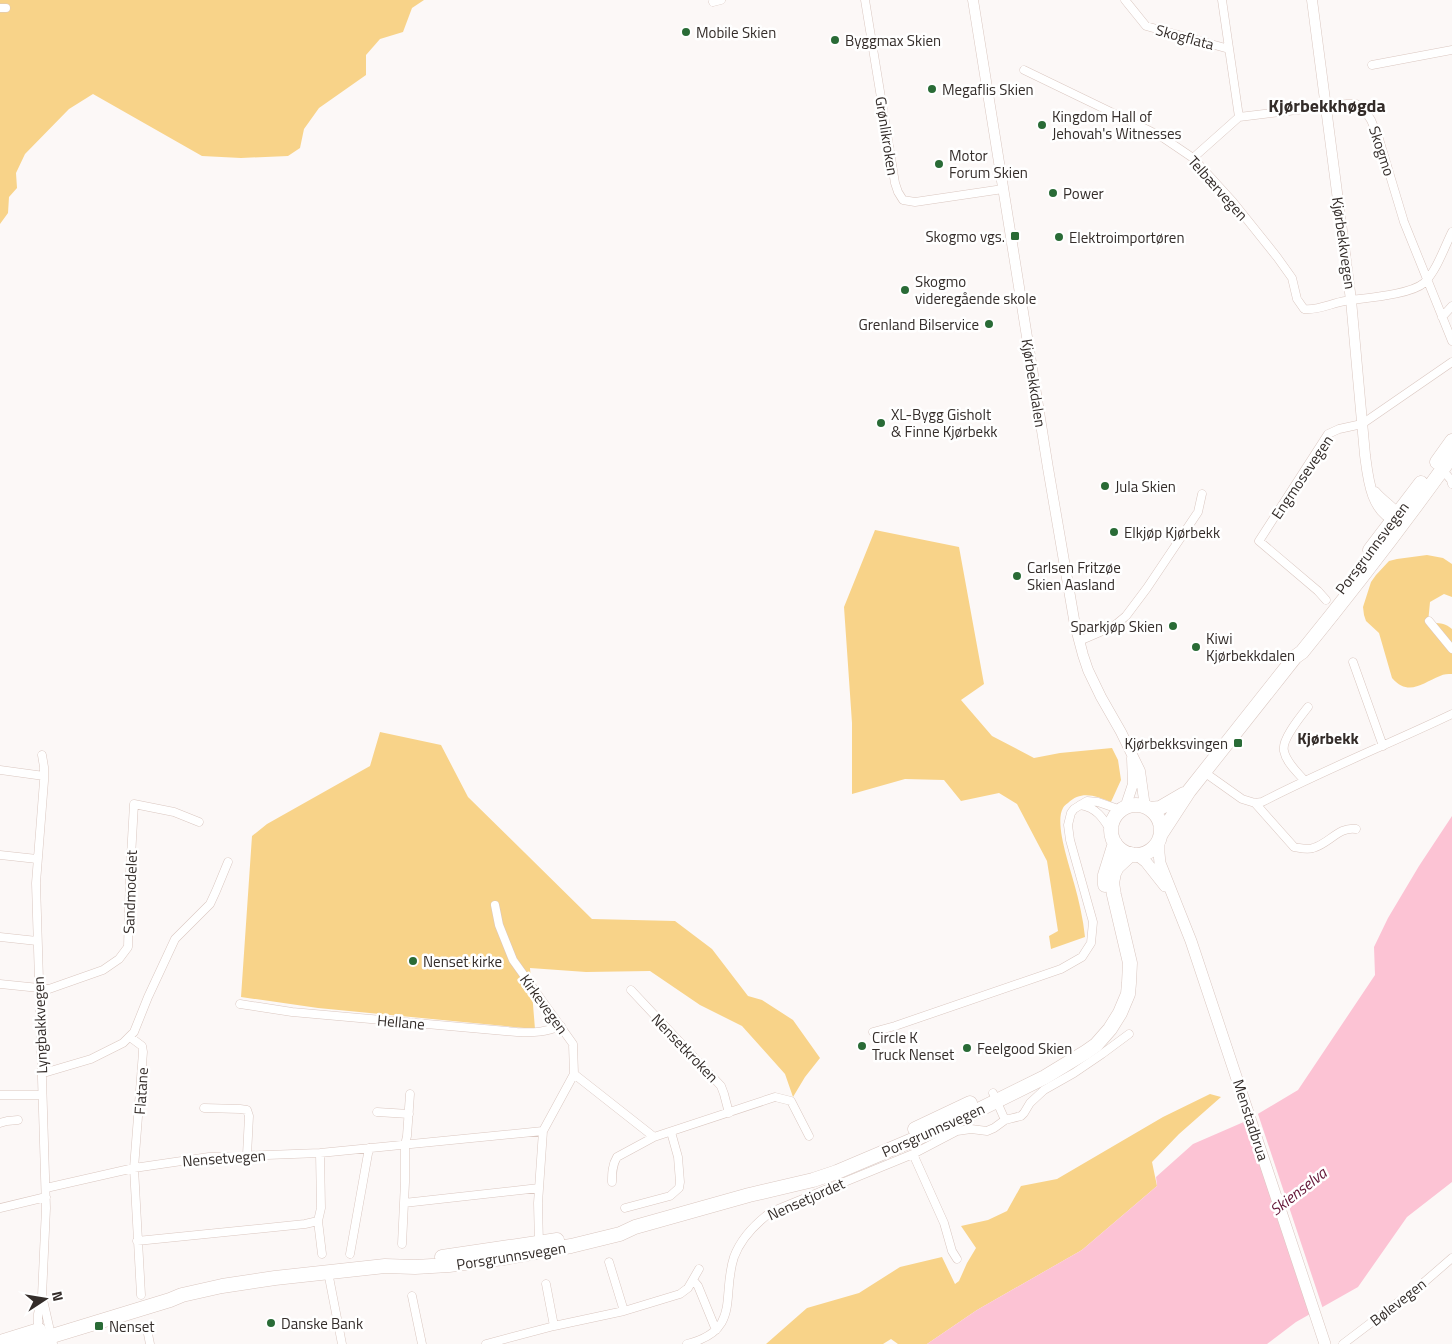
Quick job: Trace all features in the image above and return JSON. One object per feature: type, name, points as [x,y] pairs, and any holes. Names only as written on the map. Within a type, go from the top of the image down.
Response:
[{"type":"highway","name":"Porsgrunnsvegen","points":[[1160,837],[1189,791],[1296,657],[1299,649],[1328,606],[1439,466],[1452,440]]},
{"type":"highway","name":"Porsgrunnsvegen","points":[[1439,466],[1452,456]]},
{"type":"highway","name":"Porsgrunnsvegen","points":[[1148,808],[1160,808],[1189,791]]},
{"type":"highway","points":[[1135,805],[1148,808],[1158,818],[1161,829],[1156,845],[1148,852],[1134,855],[1125,852],[1113,837],[1114,819],[1123,809],[1135,805]]},
{"type":"highway","name":"Porsgrunnsvegen","points":[[1113,837],[1105,875],[1107,896],[1121,930]]},
{"type":"highway","name":"Porsgrunnsvegen","points":[[26,1344],[136,1302],[169,1294],[182,1294],[275,1278],[385,1266],[398,1268],[449,1265],[539,1248],[571,1246],[620,1234],[635,1227],[837,1172],[924,1136],[995,1097],[1045,1077],[1096,1045],[1110,1029],[1120,1013],[1128,994],[1130,963],[1121,930],[1112,883],[1117,867],[1134,855]]},
{"type":"highway","name":"Porsgrunnsvegen","points":[[0,1342],[45,1337]]},
{"type":"main road","name":"Menstadbrua","points":[[1160,837],[1160,863],[1182,916],[1210,995],[1325,1344]]},
{"type":"main road","name":"Menstadbrua","points":[[1134,855],[1146,862],[1174,898]]},
{"type":"street","points":[[713,2],[721,0]]},
{"type":"street","name":"Grønlikroken","points":[[865,0],[898,192],[904,200],[915,202],[1003,189]]},
{"type":"street","name":"Kjørbekkdalen","points":[[972,0],[1071,605],[1083,655],[1094,684],[1140,771],[1148,808]]},
{"type":"street","name":"Skogflata","points":[[1125,0],[1146,26],[1154,30],[1229,49]]},
{"type":"street","points":[[1193,158],[1239,117],[1222,0]]},
{"type":"street","name":"Kjørbekkvegen","points":[[1312,0],[1352,300],[1364,455],[1370,486],[1377,495],[1391,506],[1398,519]]},
{"type":"street","points":[[1372,65],[1452,50]]},
{"type":"street","name":"Telbærvegen","points":[[1024,70],[1155,134],[1193,158],[1233,202],[1277,257],[1292,278],[1297,299],[1304,309],[1309,310],[1352,300]]},
{"type":"street","name":"Skogmo","points":[[1239,117],[1326,106],[1356,104],[1363,108],[1371,120],[1379,139],[1404,222],[1452,341]]},
{"type":"street","points":[[1352,300],[1403,292],[1420,285],[1434,268],[1452,232]]},
{"type":"street","points":[[1442,317],[1452,306]]},
{"type":"street","name":"Engmosevegen","points":[[1326,600],[1259,541],[1328,434],[1339,429],[1362,424],[1452,362]]},
{"type":"street","points":[[1439,466],[1451,480],[1452,484]]},
{"type":"street","points":[[1079,641],[1114,626],[1126,616],[1192,520],[1200,505],[1202,494]]},
{"type":"street","points":[[1429,621],[1452,650]]},
{"type":"street","points":[[1353,662],[1383,746]]},
{"type":"street","points":[[1304,780],[1289,762],[1284,754],[1283,747],[1308,707]]},
{"type":"street","points":[[1204,772],[1242,799],[1255,803],[1262,802],[1304,780],[1452,714]]},
{"type":"street","name":"Kjørbekkdalen","points":[[1123,809],[1133,784],[1132,754]]},
{"type":"street","name":"Lyngbakkvegen","points":[[42,755],[44,776],[36,883],[46,1192],[42,1296],[45,1337]]},
{"type":"street","points":[[0,770],[44,776]]},
{"type":"street","points":[[873,1032],[904,1024],[1061,969],[1082,957],[1091,943],[1093,922],[1070,840],[1068,825],[1071,813],[1087,801],[1123,809]]},
{"type":"street","points":[[1255,803],[1294,847],[1312,849],[1343,831],[1356,830]]},
{"type":"street","name":"Sandmodelet","points":[[40,989],[49,989],[103,970],[119,959],[128,947],[134,804],[174,812],[199,822]]},
{"type":"street","points":[[1080,805],[1097,811],[1113,837]]},
{"type":"street","points":[[0,855],[37,859]]},
{"type":"street","points":[[47,1072],[90,1058],[123,1043],[130,1037],[134,1032],[175,939],[210,904],[228,862]]},
{"type":"street","name":"Kirkevegen","points":[[495,905],[499,925],[513,960],[574,1044],[574,1074],[543,1131],[539,1188],[539,1248]]},
{"type":"street","points":[[0,937],[38,941]]},
{"type":"street","points":[[0,984],[40,989]]},
{"type":"street","name":"Nensetkroken","points":[[631,990],[721,1086],[729,1113]]},
{"type":"street","name":"Hellane","points":[[240,1004],[301,1013],[517,1032],[534,1033],[561,1026]]},
{"type":"street","name":"Porsgrunnsvegen","points":[[913,1154],[957,1131],[971,1129],[987,1131],[1005,1120],[1020,1116],[1044,1090],[1081,1068],[1129,1034]]},
{"type":"street","name":"Flatane","points":[[130,1037],[142,1046],[143,1052],[134,1168],[141,1294]]},
{"type":"street","points":[[574,1074],[654,1137]]},
{"type":"street","points":[[402,1244],[405,1145],[410,1094]]},
{"type":"street","points":[[0,1095],[42,1095]]},
{"type":"street","points":[[612,1182],[612,1170],[617,1157],[654,1137],[775,1097],[791,1101],[809,1136]]},
{"type":"street","points":[[995,1097],[1005,1120]]},
{"type":"street","points":[[204,1108],[247,1110],[249,1116],[247,1155]]},
{"type":"street","points":[[377,1112],[409,1114]]},
{"type":"street","points":[[0,1123],[7,1120],[18,1120]]},
{"type":"street","name":"Nensetvegen","points":[[0,1208],[46,1192],[134,1168],[209,1157],[320,1153],[543,1131]]},
{"type":"street","points":[[625,1208],[670,1196],[679,1188],[678,1157],[671,1132]]},
{"type":"street","points":[[350,1254],[369,1148]]},
{"type":"street","points":[[320,1153],[321,1208],[318,1221],[322,1254]]},
{"type":"street","points":[[913,1154],[944,1223],[952,1251],[958,1259]]},
{"type":"street","name":"Nensetjordet","points":[[716,1330],[726,1315],[734,1257],[748,1232],[756,1223],[771,1212],[790,1203],[913,1154]]},
{"type":"street","points":[[404,1203],[539,1188]]},
{"type":"street","points":[[137,1241],[306,1224],[318,1221]]},
{"type":"street","name":"Bølevegen","points":[[1343,1344],[1422,1284],[1452,1258]]},
{"type":"street","points":[[609,1262],[624,1311]]},
{"type":"street","points":[[486,1344],[554,1326],[624,1311],[680,1294],[688,1288],[699,1269]]},
{"type":"street","points":[[328,1272],[342,1344]]},
{"type":"street","points":[[687,1344],[697,1342],[716,1330],[698,1286],[693,1280]]},
{"type":"street","points":[[546,1284],[554,1326]]},
{"type":"street","name":"Lyngbakkvegen","points":[[42,1296],[38,1314],[45,1337]]},
{"type":"street","points":[[412,1296],[422,1344]]},
{"type":"street","points":[[147,1329],[150,1344]]},
{"type":"shaded area","points":[[0,0],[424,0],[412,8],[403,32],[380,39],[366,55],[366,75],[319,108],[304,129],[300,148],[288,156],[241,158],[202,156],[93,94],[69,109],[25,154],[16,173],[17,188],[9,197],[8,213],[0,224]]},
{"type":"shaded area","points":[[875,530],[959,547],[984,684],[961,700],[992,736],[1034,758],[1060,753],[1112,748],[1118,760],[1121,780],[1111,802],[1094,796],[1083,795],[1065,805],[1061,815],[1061,834],[1079,903],[1085,937],[1051,949],[1049,936],[1058,931],[1047,861],[1017,804],[999,793],[961,801],[944,780],[905,779],[852,794],[852,723],[844,607]]},
{"type":"shaded area","points":[[1427,555],[1443,558],[1452,564],[1452,597],[1444,594],[1430,602],[1428,623],[1444,624],[1452,629],[1452,674],[1443,675],[1410,688],[1398,684],[1392,678],[1379,633],[1366,621],[1363,607],[1371,582],[1389,561]]},
{"type":"shaded area","points":[[380,732],[441,745],[468,797],[592,919],[675,921],[712,949],[748,996],[762,1000],[793,1020],[820,1058],[805,1077],[793,1097],[785,1074],[742,1026],[700,1005],[650,971],[586,972],[530,968],[535,1029],[318,1008],[241,997],[252,836],[267,824],[370,766]]},
{"type":"shaded area","points":[[1210,1094],[1221,1097],[1179,1134],[1152,1162],[1157,1186],[1082,1250],[977,1310],[927,1344],[898,1344],[891,1339],[883,1344],[766,1344],[807,1308],[859,1293],[900,1267],[942,1257],[955,1284],[959,1281],[976,1248],[961,1226],[988,1220],[1007,1211],[1021,1186],[1057,1179],[1163,1117]]},
{"type":"water","name":"Skienselva","points":[[1452,816],[1452,1182],[1407,1217],[1358,1287],[1296,1322],[1267,1344],[927,1344],[977,1310],[1082,1250],[1157,1186],[1156,1177],[1193,1144],[1246,1121],[1298,1090],[1375,975],[1374,947],[1388,918]]},
{"type":"pier","points":[[1257,1111],[1323,1309],[1311,1317],[1245,1118]]},
{"type":"place","name":"Mobile Skien","points":[[686,32]]},
{"type":"place","name":"Byggmax Skien","points":[[835,40]]},
{"type":"place","name":"Megaflis Skien","points":[[932,89]]},
{"type":"place","name":"Kingdom Hall of Jehovah's Witnesses","points":[[1042,125]]},
{"type":"place","name":"Motor Forum Skien","points":[[939,164]]},
{"type":"place","name":"Power","points":[[1053,193]]},
{"type":"place","name":"Skogmo vgs.","points":[[1015,236]]},
{"type":"place","name":"Elektroimportøren","points":[[1059,237]]},
{"type":"place","name":"Skogmo videregående skole","points":[[905,290]]},
{"type":"place","name":"Grenland Bilservice","points":[[989,324]]},
{"type":"place","name":"XL-Bygg Gisholt & Finne Kjørbekk","points":[[881,423]]},
{"type":"place","name":"Jula Skien","points":[[1105,486]]},
{"type":"place","name":"Elkjøp Kjørbekk","points":[[1114,532]]},
{"type":"place","name":"Carlsen Fritzøe Skien Aasland","points":[[1017,576]]},
{"type":"place","name":"Sparkjøp Skien","points":[[1173,626]]},
{"type":"place","name":"Kiwi Kjørbekkdalen","points":[[1196,647]]},
{"type":"place","name":"Kjørbekksvingen","points":[[1238,743]]},
{"type":"place","name":"Nenset kirke","points":[[413,961]]},
{"type":"place","name":"Circle K Truck Nenset","points":[[862,1046]]},
{"type":"place","name":"Feelgood Skien","points":[[967,1048]]},
{"type":"place","name":"Danske Bank","points":[[271,1323]]},
{"type":"place","name":"Nenset","points":[[99,1326]]},
{"type":"district","name":"Kjørbekkhøgda","points":[[1327,105]]},
{"type":"district","name":"Kjørbekk","points":[[1328,738]]}]
